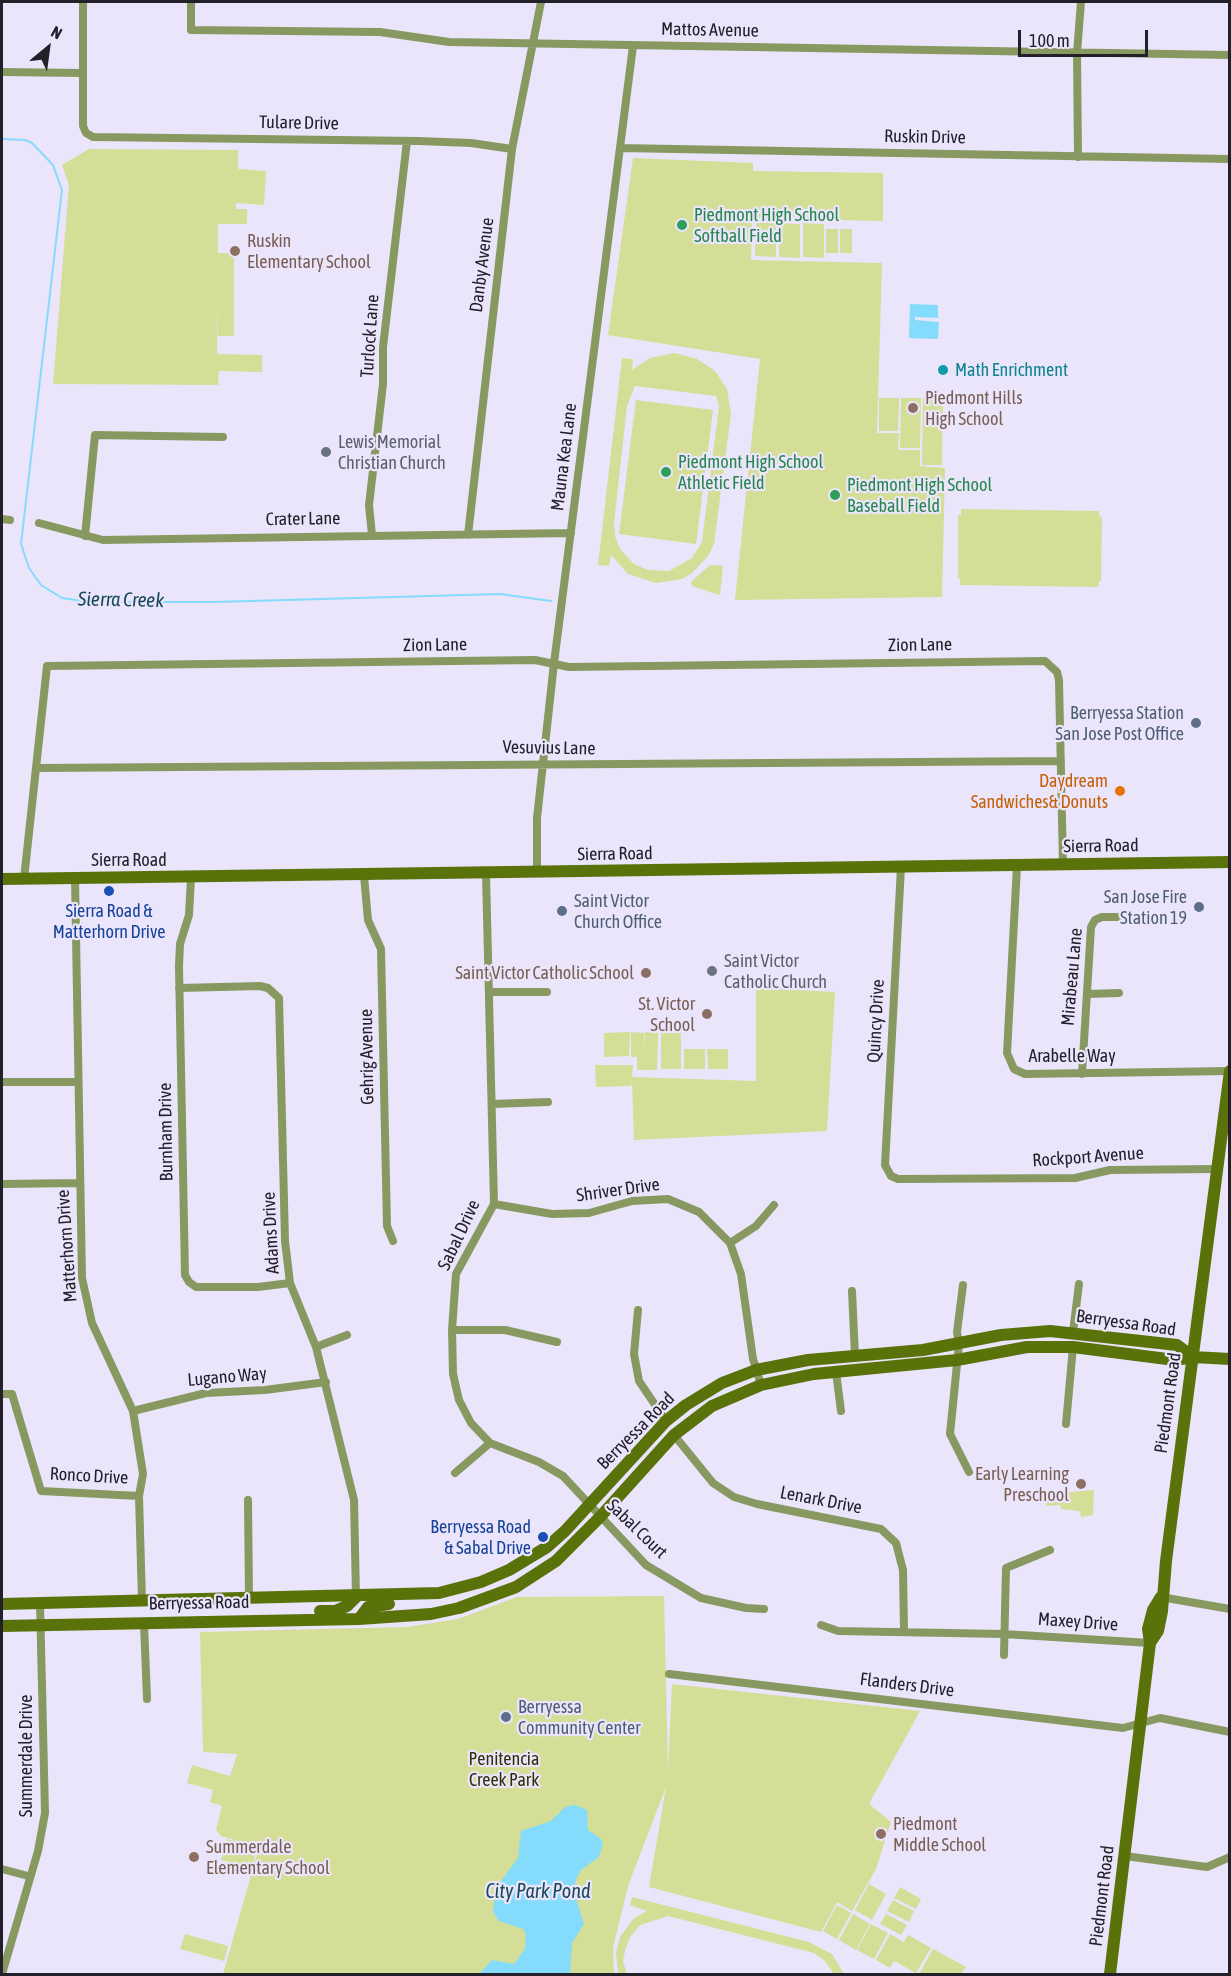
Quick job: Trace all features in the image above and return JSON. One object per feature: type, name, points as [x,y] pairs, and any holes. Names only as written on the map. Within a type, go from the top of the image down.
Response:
[{"type":"main road","name":"Sierra Road","points":[[2,879],[364,876],[1230,862]]},
{"type":"main road","points":[[1208,863],[1230,872]]},
{"type":"main road","name":"Piedmont Road","points":[[1110,1974],[1150,1643],[1148,1629],[1153,1610],[1161,1597],[1229,1071]]},
{"type":"main road","name":"Berryessa Road","points":[[2,1604],[403,1596],[446,1592],[481,1582],[509,1570],[547,1547],[590,1505],[666,1421],[686,1405],[722,1383],[756,1370],[808,1360],[959,1344],[1026,1332],[1073,1332],[1177,1345],[1193,1357]]},
{"type":"main road","name":"Berryessa Road","points":[[2,1626],[359,1618],[431,1614],[490,1599],[516,1587],[556,1561],[600,1517],[674,1435],[712,1406],[761,1385],[836,1372],[957,1360],[1026,1347],[1073,1347],[1174,1360],[1193,1357]]},
{"type":"main road","points":[[1193,1357],[1230,1359]]},
{"type":"main road","points":[[359,1618],[368,1607],[391,1604],[403,1596]]},
{"type":"main road","points":[[266,1620],[295,1612],[335,1611],[347,1606],[356,1597]]},
{"type":"street","points":[[2,72],[81,74],[83,2]]},
{"type":"street","name":"Mattos Avenue","points":[[191,2],[191,30],[380,32],[449,42],[1230,55]]},
{"type":"street","name":"Danby Avenue","points":[[468,535],[513,149],[541,2]]},
{"type":"street","points":[[1078,157],[1077,53],[1081,2]]},
{"type":"street","name":"Mauna Kea Lane","points":[[537,873],[537,818],[554,663],[633,46]]},
{"type":"street","name":"Tulare Drive","points":[[81,74],[83,126],[86,133],[96,138],[407,141],[471,143],[513,149]]},
{"type":"street","name":"Turlock Lane","points":[[372,535],[369,505],[383,384],[383,347],[407,141]]},
{"type":"street","name":"Ruskin Drive","points":[[620,148],[1230,159]]},
{"type":"street","points":[[85,536],[95,435],[223,437]]},
{"type":"street","name":"Crater Lane","points":[[39,523],[104,540],[571,533]]},
{"type":"street","name":"Zion Lane","points":[[24,879],[46,666],[535,660],[569,667],[1037,659],[1052,666],[1059,680],[1061,760]]},
{"type":"street","points":[[1061,760],[1062,865]]},
{"type":"street","name":"Vesuvius Lane","points":[[36,768],[509,763],[544,766],[1061,760]]},
{"type":"street","name":"Arabelle Way","points":[[1017,866],[1008,1057],[1014,1069],[1025,1074],[1229,1071]]},
{"type":"street","name":"Quincy Drive","points":[[891,1176],[885,1165],[901,867]]},
{"type":"street","name":"Sabal Drive","points":[[486,874],[494,1204],[456,1274],[452,1330],[453,1374],[459,1400],[471,1423],[490,1443],[539,1462],[563,1476],[590,1505]]},
{"type":"street","name":"Gehrig Avenue","points":[[364,876],[368,920],[381,950],[387,1226],[393,1241]]},
{"type":"street","name":"Matterhorn Drive","points":[[75,878],[82,1278],[88,1309],[133,1412],[143,1474],[139,1496],[142,1601]]},
{"type":"street","name":"Burnham Drive","points":[[191,878],[189,915],[180,944],[179,988],[185,1275],[196,1287],[258,1287],[290,1283]]},
{"type":"street","name":"Mirabeau Lane","points":[[1082,1074],[1090,927],[1095,920],[1102,917],[1131,917]]},
{"type":"street","name":"Adams Drive","points":[[179,988],[260,986],[268,988],[279,998],[285,1240],[290,1283],[316,1347],[354,1500],[356,1597]]},
{"type":"street","points":[[490,992],[547,992]]},
{"type":"street","points":[[1087,994],[1119,993]]},
{"type":"street","points":[[2,1082],[78,1082]]},
{"type":"street","points":[[492,1104],[548,1102]]},
{"type":"street","name":"Rockport Avenue","points":[[891,1176],[898,1179],[1075,1178],[1110,1170],[1216,1168]]},
{"type":"street","points":[[2,1184],[79,1183]]},
{"type":"street","name":"Shriver Drive","points":[[494,1204],[552,1214],[589,1213],[632,1202],[668,1199],[699,1212],[729,1243],[741,1274],[756,1370],[761,1385]]},
{"type":"street","points":[[729,1243],[756,1226],[774,1205]]},
{"type":"street","points":[[1073,1332],[1078,1284]]},
{"type":"street","points":[[963,1285],[957,1332],[959,1344],[950,1434],[969,1472]]},
{"type":"street","points":[[852,1291],[855,1356]]},
{"type":"street","points":[[638,1311],[634,1354],[639,1381],[666,1421]]},
{"type":"street","points":[[452,1330],[505,1330],[557,1342]]},
{"type":"street","points":[[316,1347],[347,1335]]},
{"type":"street","points":[[1066,1424],[1073,1347]]},
{"type":"street","points":[[836,1372],[841,1411]]},
{"type":"street","name":"Lugano Way","points":[[133,1412],[206,1393],[265,1390],[326,1382]]},
{"type":"street","name":"Ronco Drive","points":[[2,1394],[12,1394],[41,1491],[139,1496]]},
{"type":"street","name":"Lenark Drive","points":[[674,1435],[713,1483],[734,1497],[757,1504],[881,1529],[896,1543],[903,1570],[904,1631]]},
{"type":"street","points":[[455,1473],[490,1443]]},
{"type":"street","points":[[248,1500],[249,1599]]},
{"type":"street","name":"Sabal Court","points":[[590,1505],[646,1565],[701,1598],[746,1608],[764,1609]]},
{"type":"street","points":[[1004,1655],[1006,1568],[1050,1550]]},
{"type":"street","points":[[1161,1597],[1230,1609]]},
{"type":"street","name":"Summerdale Drive","points":[[2,1974],[28,1876],[38,1851],[45,1813],[40,1603]]},
{"type":"street","points":[[144,1623],[147,1699]]},
{"type":"street","name":"Maxey Drive","points":[[821,1625],[838,1631],[1004,1634],[1150,1643]]},
{"type":"street","name":"Flanders Drive","points":[[669,1674],[1123,1728],[1160,1719],[1230,1731]]},
{"type":"street","points":[[1125,1856],[1207,1867],[1230,1857]]},
{"type":"street","points":[[2,1869],[28,1876]]},
{"type":"green space","points":[[89,149],[238,150],[238,169],[266,171],[264,205],[236,203],[236,209],[247,209],[247,224],[218,224],[218,253],[234,253],[234,336],[218,336],[218,298],[217,354],[262,355],[262,372],[219,371],[218,385],[53,384],[69,185],[62,165]]},
{"type":"green space","points":[[633,158],[753,163],[753,171],[883,173],[883,221],[752,218],[751,260],[882,263],[877,433],[899,433],[898,450],[920,450],[920,466],[945,468],[942,597],[735,600],[760,359],[608,335]]},
{"type":"green space","points":[[756,223],[776,223],[776,257],[755,256]]},
{"type":"green space","points":[[779,223],[800,224],[800,258],[779,257]]},
{"type":"green space","points":[[803,223],[824,224],[824,258],[803,257]]},
{"type":"green space","points":[[826,229],[838,229],[838,253],[826,253]]},
{"type":"green space","points":[[840,229],[852,229],[852,253],[840,253]]},
{"type":"green space","points":[[675,353],[697,359],[715,371],[727,389],[731,414],[714,544],[708,556],[692,573],[682,579],[656,583],[628,574],[611,555],[609,566],[598,565],[622,358],[633,359],[632,370],[650,358]],"holes":[[[635,386],[716,396],[719,406],[702,542],[692,558],[669,571],[648,570],[634,564],[620,549],[615,536],[614,523],[627,406]]]},
{"type":"green space","points":[[879,398],[899,398],[898,431],[879,431]]},
{"type":"green space","points":[[901,398],[921,398],[920,448],[900,448]]},
{"type":"green space","points":[[923,398],[943,399],[942,465],[922,465]]},
{"type":"green space","name":"Piedmont High School Athletic Field","points":[[636,400],[713,410],[696,544],[619,534]]},
{"type":"green space","points":[[961,509],[1099,511],[1099,516],[1102,517],[1101,581],[1098,587],[960,585],[960,579],[958,579],[958,515],[961,515]]},
{"type":"green space","points":[[710,565],[723,566],[720,595],[692,586],[691,582]]},
{"type":"green space","points":[[756,988],[835,992],[827,1131],[634,1140],[632,1082],[631,1086],[596,1087],[595,1065],[633,1065],[632,1077],[756,1081]]},
{"type":"green space","points":[[630,1032],[629,1056],[604,1057],[604,1033]]},
{"type":"green space","points":[[631,1032],[644,1033],[644,1050],[645,1032],[658,1033],[657,1070],[637,1070],[637,1057],[631,1057]]},
{"type":"green space","points":[[661,1033],[681,1033],[681,1069],[661,1069]]},
{"type":"green space","points":[[684,1049],[705,1049],[705,1069],[684,1069]]},
{"type":"green space","points":[[707,1049],[728,1049],[728,1069],[708,1069]]},
{"type":"green space","points":[[1094,1490],[1093,1515],[1081,1517],[1080,1511],[1061,1509],[1060,1505],[1046,1506],[1047,1494]]},
{"type":"green space","name":"Penitencia Creek Park","points":[[664,1596],[668,1771],[672,1684],[920,1711],[869,1804],[891,1822],[876,1869],[852,1911],[837,1902],[821,1932],[649,1887],[666,1787],[628,1886],[613,1948],[614,1974],[223,1974],[259,1847],[221,1836],[216,1830],[222,1806],[210,1802],[213,1790],[187,1783],[192,1765],[230,1776],[237,1754],[203,1752],[200,1632],[407,1627],[458,1619],[517,1597]]},
{"type":"green space","points":[[227,1839],[239,1842],[255,1857],[252,1868],[221,1860]]},
{"type":"green space","points":[[869,1884],[886,1894],[872,1920],[855,1910]]},
{"type":"green space","points":[[900,1887],[921,1899],[916,1909],[894,1898]]},
{"type":"green space","points":[[632,1897],[809,1942],[832,1954],[844,1974],[834,1974],[825,1961],[814,1953],[668,1916],[640,1925],[630,1937],[625,1951],[623,1961],[627,1974],[618,1974],[616,1952],[620,1937],[634,1918],[647,1911],[630,1905]]},
{"type":"green space","points":[[893,1900],[914,1911],[909,1922],[887,1911]]},
{"type":"green space","points":[[837,1905],[851,1913],[837,1939],[823,1931]]},
{"type":"green space","points":[[853,1914],[870,1924],[856,1950],[839,1940]]},
{"type":"green space","points":[[886,1914],[907,1925],[901,1935],[880,1924]]},
{"type":"green space","points":[[871,1924],[888,1933],[874,1959],[857,1950]]},
{"type":"green space","points":[[185,1934],[228,1946],[224,1961],[180,1949]]},
{"type":"green space","points":[[890,1934],[904,1942],[908,1935],[931,1948],[916,1973],[894,1961],[890,1968],[876,1960]]},
{"type":"green space","points":[[933,1949],[966,1967],[961,1974],[919,1974]]},
{"type":"water","points":[[910,304],[938,305],[938,318],[915,317],[915,320],[939,322],[938,339],[909,338]]},
{"type":"water","name":"City Park Pond","points":[[575,1805],[587,1810],[588,1830],[600,1838],[603,1844],[599,1857],[581,1870],[576,1879],[574,1892],[584,1924],[572,1943],[570,1974],[479,1974],[492,1960],[514,1964],[525,1949],[526,1934],[523,1929],[499,1921],[493,1912],[496,1888],[518,1858],[521,1831],[551,1821],[565,1807]]},
{"type":"waterway","name":"Sierra Creek","points":[[2,139],[25,140],[32,143],[53,165],[62,190],[21,544],[29,568],[41,585],[62,598],[89,602],[215,602],[500,594],[551,601]]},
{"type":"place","name":"Piedmont High School Softball Field","points":[[682,225]]},
{"type":"place","name":"Ruskin Elementary School","points":[[235,251]]},
{"type":"place","name":"Math Enrichment","points":[[943,370]]},
{"type":"place","name":"Piedmont Hills High School","points":[[913,408]]},
{"type":"place","name":"Lewis Memorial Christian Church","points":[[326,452]]},
{"type":"place","name":"Piedmont High School Athletic Field","points":[[666,472]]},
{"type":"place","name":"Piedmont High School Baseball Field","points":[[835,495]]},
{"type":"place","name":"Berryessa Station San Jose Post Office","points":[[1196,723]]},
{"type":"place","name":"Daydream Sandwiches& Donuts","points":[[1120,791]]},
{"type":"place","name":"Sierra Road & Matterhorn Drive","points":[[109,891]]},
{"type":"place","name":"San Jose Fire Station 19","points":[[1199,907]]},
{"type":"place","name":"Saint Victor Church Office","points":[[562,911]]},
{"type":"place","name":"Saint Victor Catholic Church","points":[[712,971]]},
{"type":"place","name":"Saint Victor Catholic School","points":[[646,973]]},
{"type":"place","name":"St. Victor School","points":[[707,1014]]},
{"type":"place","name":"Early Learning Preschool","points":[[1081,1484]]},
{"type":"place","name":"Berryessa Road & Sabal Drive","points":[[543,1537]]},
{"type":"place","name":"Berryessa Community Center","points":[[506,1717]]},
{"type":"place","name":"Piedmont Middle School","points":[[881,1834]]},
{"type":"place","name":"Summerdale Elementary School","points":[[194,1857]]}]
